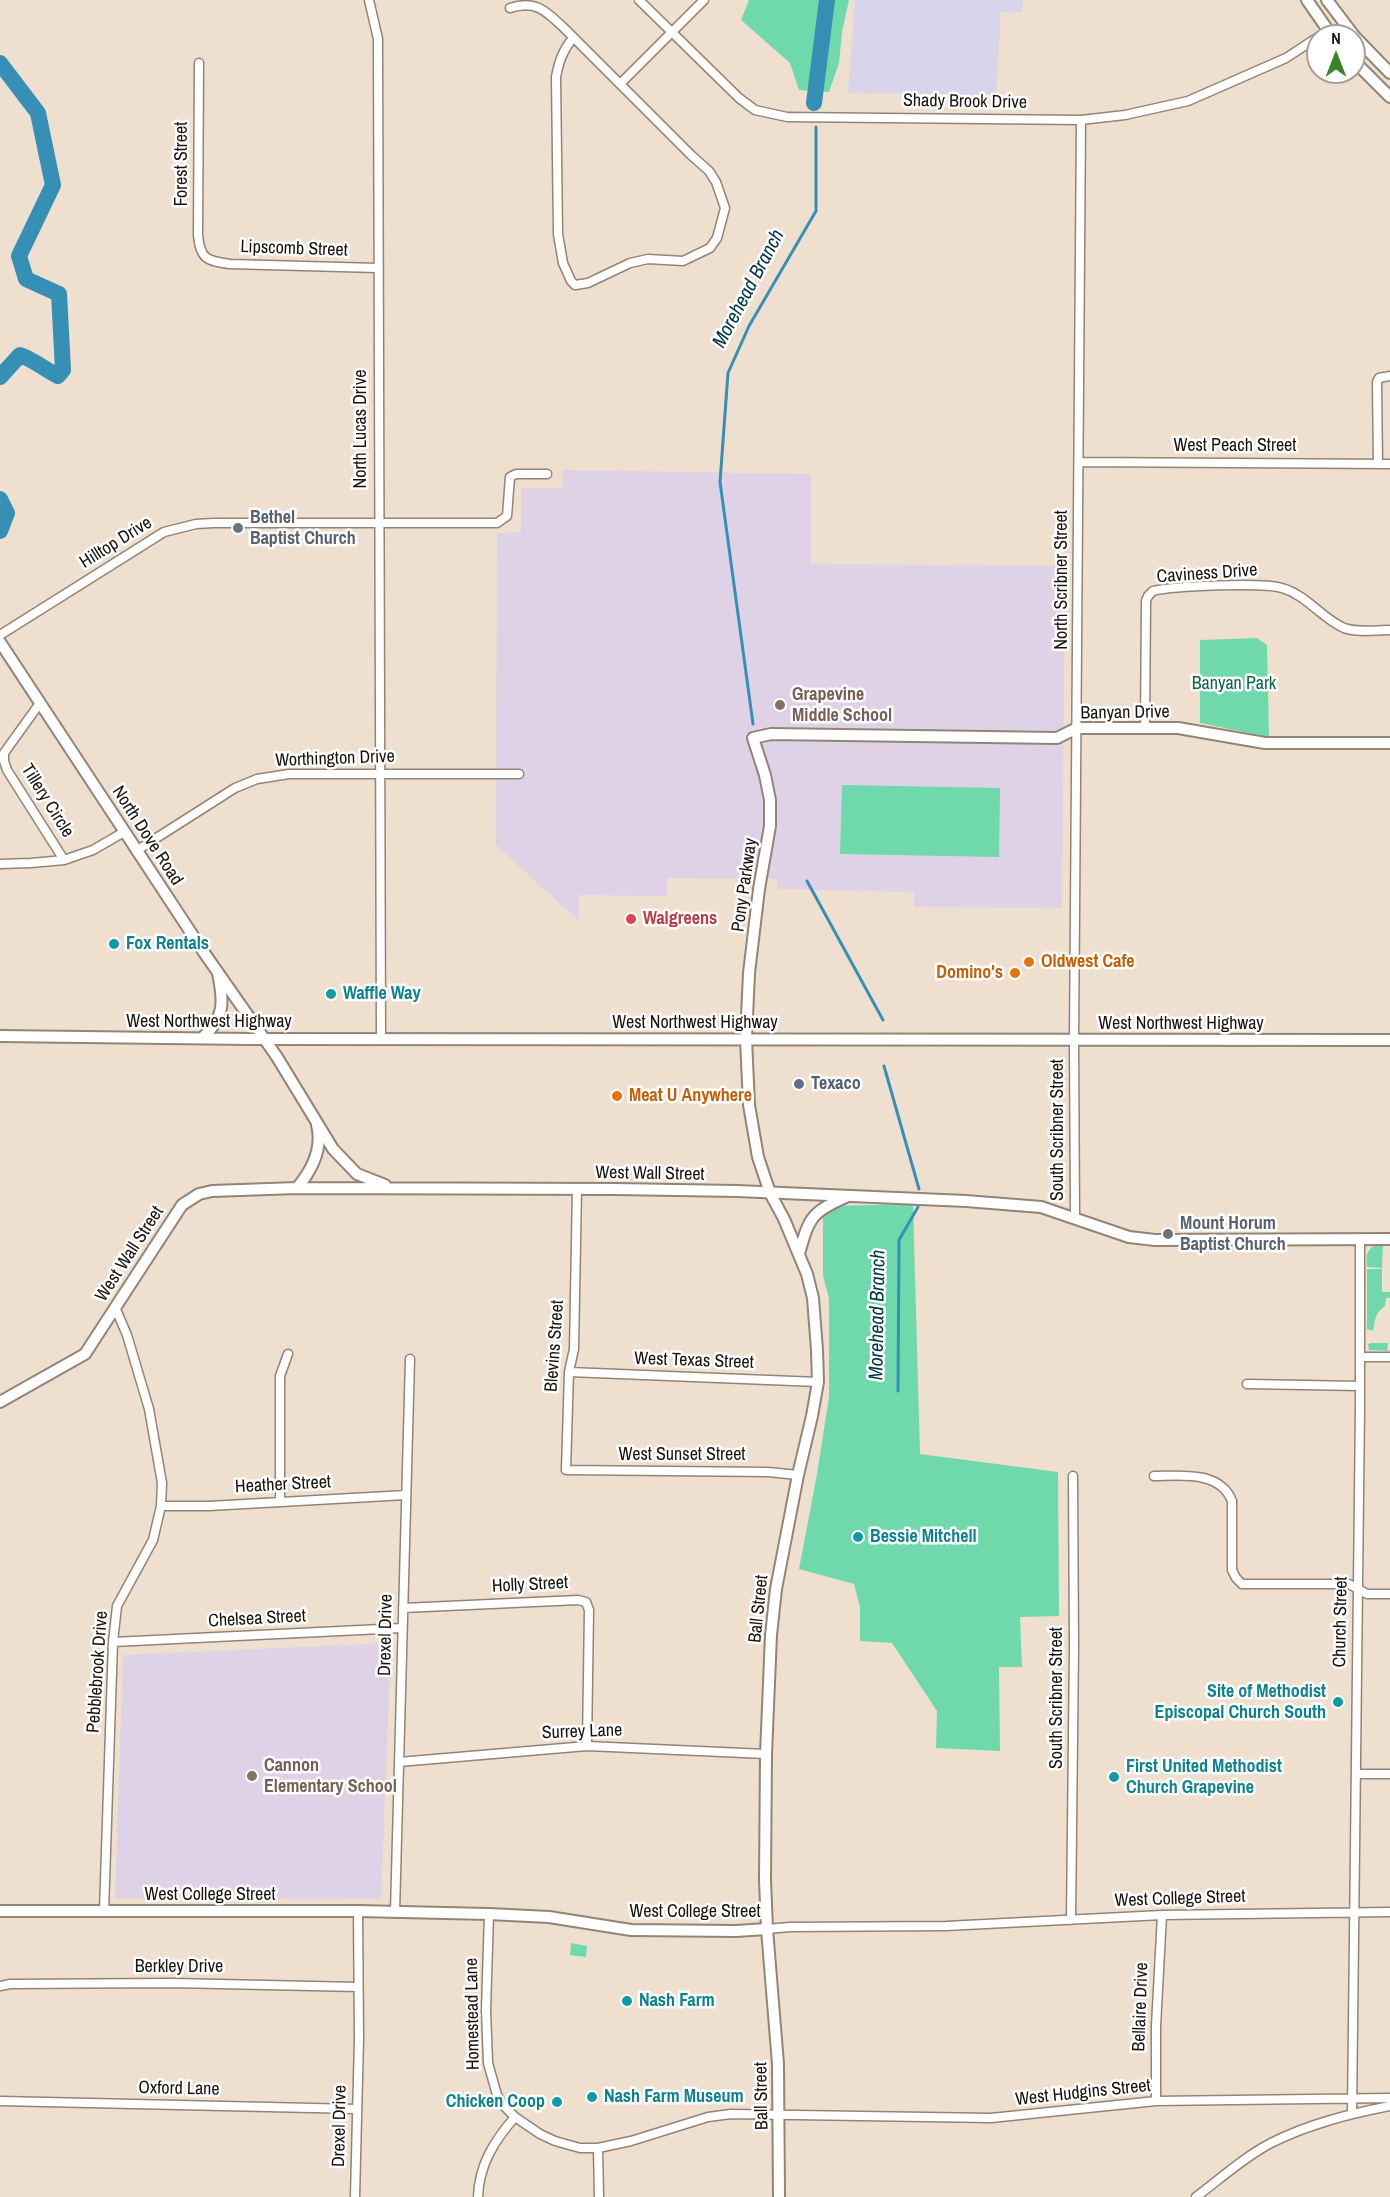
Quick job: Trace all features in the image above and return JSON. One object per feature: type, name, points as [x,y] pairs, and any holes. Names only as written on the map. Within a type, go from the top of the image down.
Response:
[{"type":"street","name":"North Lucas Drive","points":[[369,0],[378,39],[381,1039]]},
{"type":"street","name":"Shady Brook Drive","points":[[639,0],[739,98],[755,110],[787,117],[1081,120],[1125,115],[1188,101],[1286,58],[1306,46]]},
{"type":"street","points":[[620,84],[704,0]]},
{"type":"street","points":[[1306,0],[1318,24]]},
{"type":"street","points":[[1327,0],[1341,20],[1390,73]]},
{"type":"street","points":[[510,8],[523,4],[536,6],[547,12],[709,171],[716,182],[725,208],[717,238],[710,248],[683,261],[648,259],[630,263],[588,283],[575,285],[571,280],[562,263],[560,243],[556,158],[556,76],[558,61],[573,38]]},
{"type":"street","name":"Shady Brook Drive","points":[[1336,24],[1341,20]]},
{"type":"street","name":"Forest Street","points":[[199,63],[198,235],[199,249],[203,256],[210,260]]},
{"type":"street","points":[[1366,73],[1390,97]]},
{"type":"street","name":"North Scribner Street","points":[[1074,1041],[1081,120]]},
{"type":"street","name":"Lipscomb Street","points":[[210,260],[230,264],[378,268]]},
{"type":"street","points":[[1378,464],[1377,382],[1379,378],[1390,376]]},
{"type":"street","name":"West Peach Street","points":[[1079,462],[1390,464]]},
{"type":"street","name":"Hilltop Drive","points":[[0,635],[164,532],[196,524],[213,523],[497,523],[507,516],[510,477],[516,474],[547,474]]},
{"type":"street","name":"Caviness Drive","points":[[1145,728],[1146,602],[1153,591],[1235,586],[1283,588],[1307,601],[1319,612],[1345,628],[1390,630]]},
{"type":"street","name":"North Dove Road","points":[[0,642],[136,851],[301,1094],[333,1149],[357,1174],[396,1188]]},
{"type":"street","name":"Tillery Circle","points":[[40,703],[7,748],[4,761],[7,770],[64,860],[93,850],[124,832]]},
{"type":"street","name":"Banyan Drive","points":[[753,738],[771,734],[1057,738],[1077,728],[1145,728],[1196,730],[1265,743],[1390,743]]},
{"type":"street","name":"Pony Parkway","points":[[746,1039],[749,973],[759,889],[770,826],[770,800],[767,783],[753,738]]},
{"type":"street","name":"Worthington Drive","points":[[136,851],[235,788],[257,779],[289,774],[519,774]]},
{"type":"street","points":[[0,864],[64,860]]},
{"type":"street","points":[[202,1038],[213,1029],[223,1003],[218,973]]},
{"type":"street","name":"West Northwest Highway","points":[[0,1036],[202,1038],[267,1043],[381,1039],[1390,1040]]},
{"type":"street","name":"Ball Street","points":[[746,1039],[750,1115],[758,1157],[770,1193],[799,1254],[813,1298],[818,1382],[813,1416],[798,1475],[776,1589],[771,1635],[766,1754],[766,1929],[778,2064],[779,2197]]},
{"type":"street","name":"South Scribner Street","points":[[1074,1041],[1075,1218]]},
{"type":"street","points":[[297,1188],[308,1174],[315,1159],[319,1134],[316,1122]]},
{"type":"street","name":"West Wall Street","points":[[0,1402],[85,1354],[182,1205],[199,1194],[212,1191],[396,1188],[770,1193],[1041,1207],[1129,1237],[1155,1240],[1390,1239]]},
{"type":"street","name":"Blevins Street","points":[[566,1470],[568,1372],[574,1349],[577,1189]]},
{"type":"street","points":[[799,1254],[806,1228],[813,1216],[822,1208],[846,1197]]},
{"type":"street","name":"Church Street","points":[[1352,2113],[1360,1240]]},
{"type":"street","name":"Pebblebrook Drive","points":[[104,1911],[113,1642],[117,1606],[153,1540],[161,1506],[162,1483],[149,1409],[127,1335],[115,1307]]},
{"type":"street","points":[[280,1502],[280,1376],[288,1354]]},
{"type":"street","points":[[1360,1357],[1390,1357]]},
{"type":"street","name":"Drexel Drive","points":[[395,1912],[410,1359]]},
{"type":"street","name":"West Texas Street","points":[[568,1372],[818,1382]]},
{"type":"street","points":[[1247,1384],[1360,1386]]},
{"type":"street","name":"West Sunset Street","points":[[566,1470],[768,1472],[798,1475]]},
{"type":"street","name":"South Scribner Street","points":[[1071,1920],[1073,1476]]},
{"type":"street","points":[[1154,1476],[1202,1476],[1213,1481],[1230,1496],[1232,1501],[1232,1570],[1242,1584],[1349,1584],[1367,1594],[1390,1594]]},
{"type":"street","name":"Heather Street","points":[[161,1506],[209,1506],[406,1495]]},
{"type":"street","name":"Holly Street","points":[[403,1608],[578,1600],[586,1602],[589,1610],[587,1746]]},
{"type":"street","name":"Chelsea Street","points":[[113,1642],[402,1628]]},
{"type":"street","name":"Surrey Lane","points":[[399,1762],[587,1746],[766,1754]]},
{"type":"street","points":[[1356,1774],[1390,1774]]},
{"type":"street","name":"West College Street","points":[[0,1911],[358,1911],[489,1914],[549,1917],[631,1930],[736,1931],[790,1927],[946,1926],[1162,1915],[1390,1912]]},
{"type":"street","name":"Drexel Drive","points":[[355,2197],[358,1911]]},
{"type":"street","name":"Homestead Lane","points":[[489,1914],[486,2010],[488,2063],[496,2095],[502,2104],[540,2134],[580,2148],[598,2148],[632,2141],[708,2118],[730,2114],[779,2114]]},
{"type":"street","name":"Bellaire Drive","points":[[1156,2101],[1156,2026],[1162,1915]]},
{"type":"street","name":"Berkley Drive","points":[[0,1986],[10,1984],[173,1983],[358,1987]]},
{"type":"street","name":"West Hudgins Street","points":[[779,2114],[991,2118],[1156,2101],[1390,2098]]},
{"type":"street","name":"Oxford Lane","points":[[0,2101],[357,2109]]},
{"type":"street","points":[[1196,2197],[1270,2144],[1306,2128],[1352,2113],[1390,2106]]},
{"type":"street","points":[[478,2197],[478,2183],[485,2159],[498,2136],[515,2116]]},
{"type":"street","points":[[598,2148],[599,2197]]},
{"type":"shaded area","points":[[855,0],[1023,0],[1022,12],[1001,12],[996,95],[848,93]]},
{"type":"shaded area","name":"Grapevine Middle School","points":[[563,470],[811,474],[811,564],[1065,566],[1062,908],[914,907],[914,892],[778,889],[777,879],[667,878],[667,896],[579,895],[579,921],[496,845],[497,533],[521,532],[521,488],[562,488]]},
{"type":"shaded area","name":"Cannon Elementary School","points":[[391,1643],[381,1899],[115,1898],[123,1655]]},
{"type":"green space","points":[[749,0],[849,0],[842,32],[839,63],[829,92],[799,90],[790,63],[741,20]]},
{"type":"green space","name":"Banyan Park","points":[[1257,638],[1267,645],[1269,737],[1200,723],[1200,640]]},
{"type":"green space","points":[[842,785],[1000,788],[999,857],[840,854]]},
{"type":"green space","points":[[913,1204],[920,1454],[1058,1472],[1059,1616],[1020,1617],[1022,1667],[999,1667],[1000,1751],[936,1748],[937,1711],[892,1643],[860,1641],[860,1607],[854,1584],[799,1569],[829,1397],[829,1298],[823,1276],[823,1217],[832,1206]]},
{"type":"green space","points":[[1377,1244],[1383,1245],[1382,1268],[1367,1267],[1368,1254]]},
{"type":"green space","points":[[1367,1269],[1382,1269],[1382,1292],[1390,1292],[1390,1298],[1386,1298],[1385,1306],[1377,1314],[1373,1331],[1367,1329]]},
{"type":"green space","points":[[1388,1343],[1387,1350],[1390,1351],[1369,1350],[1368,1344]]},
{"type":"green space","points":[[571,1943],[587,1946],[586,1957],[570,1955]]},
{"type":"waterway","name":"Morehead Branch","points":[[814,103],[827,0]]},
{"type":"waterway","points":[[0,63],[38,113],[53,185],[19,256],[26,279],[59,294],[63,370],[58,376],[20,355],[0,377]]},
{"type":"waterway","name":"Morehead Branch","points":[[753,724],[720,482],[728,373],[749,326],[816,211],[816,127]]},
{"type":"waterway","points":[[0,499],[7,513],[0,531]]},
{"type":"waterway","name":"Morehead Branch","points":[[807,881],[883,1020]]},
{"type":"waterway","name":"Morehead Branch","points":[[884,1066],[919,1189]]},
{"type":"waterway","name":"Morehead Branch","points":[[898,1391],[899,1240],[918,1207]]},
{"type":"place","name":"Bethel Baptist Church","points":[[238,528]]},
{"type":"place","name":"Grapevine Middle School","points":[[780,705]]},
{"type":"place","name":"Walgreens","points":[[631,919]]},
{"type":"place","name":"Fox Rentals","points":[[114,944]]},
{"type":"place","name":"Oldwest Cafe","points":[[1029,962]]},
{"type":"place","name":"Domino's","points":[[1015,973]]},
{"type":"place","name":"Waffle Way","points":[[331,994]]},
{"type":"place","name":"Texaco","points":[[799,1084]]},
{"type":"place","name":"Meat U Anywhere","points":[[617,1096]]},
{"type":"place","name":"Mount Horum Baptist Church","points":[[1168,1234]]},
{"type":"place","name":"Bessie Mitchell","points":[[858,1537]]},
{"type":"place","name":"Site of Methodist Episcopal Church South","points":[[1338,1702]]},
{"type":"place","name":"Cannon Elementary School","points":[[252,1776]]},
{"type":"place","name":"First United Methodist Church Grapevine","points":[[1114,1777]]},
{"type":"place","name":"Nash Farm","points":[[627,2001]]},
{"type":"place","name":"Nash Farm Museum","points":[[592,2097]]},
{"type":"place","name":"Chicken Coop","points":[[557,2102]]}]
